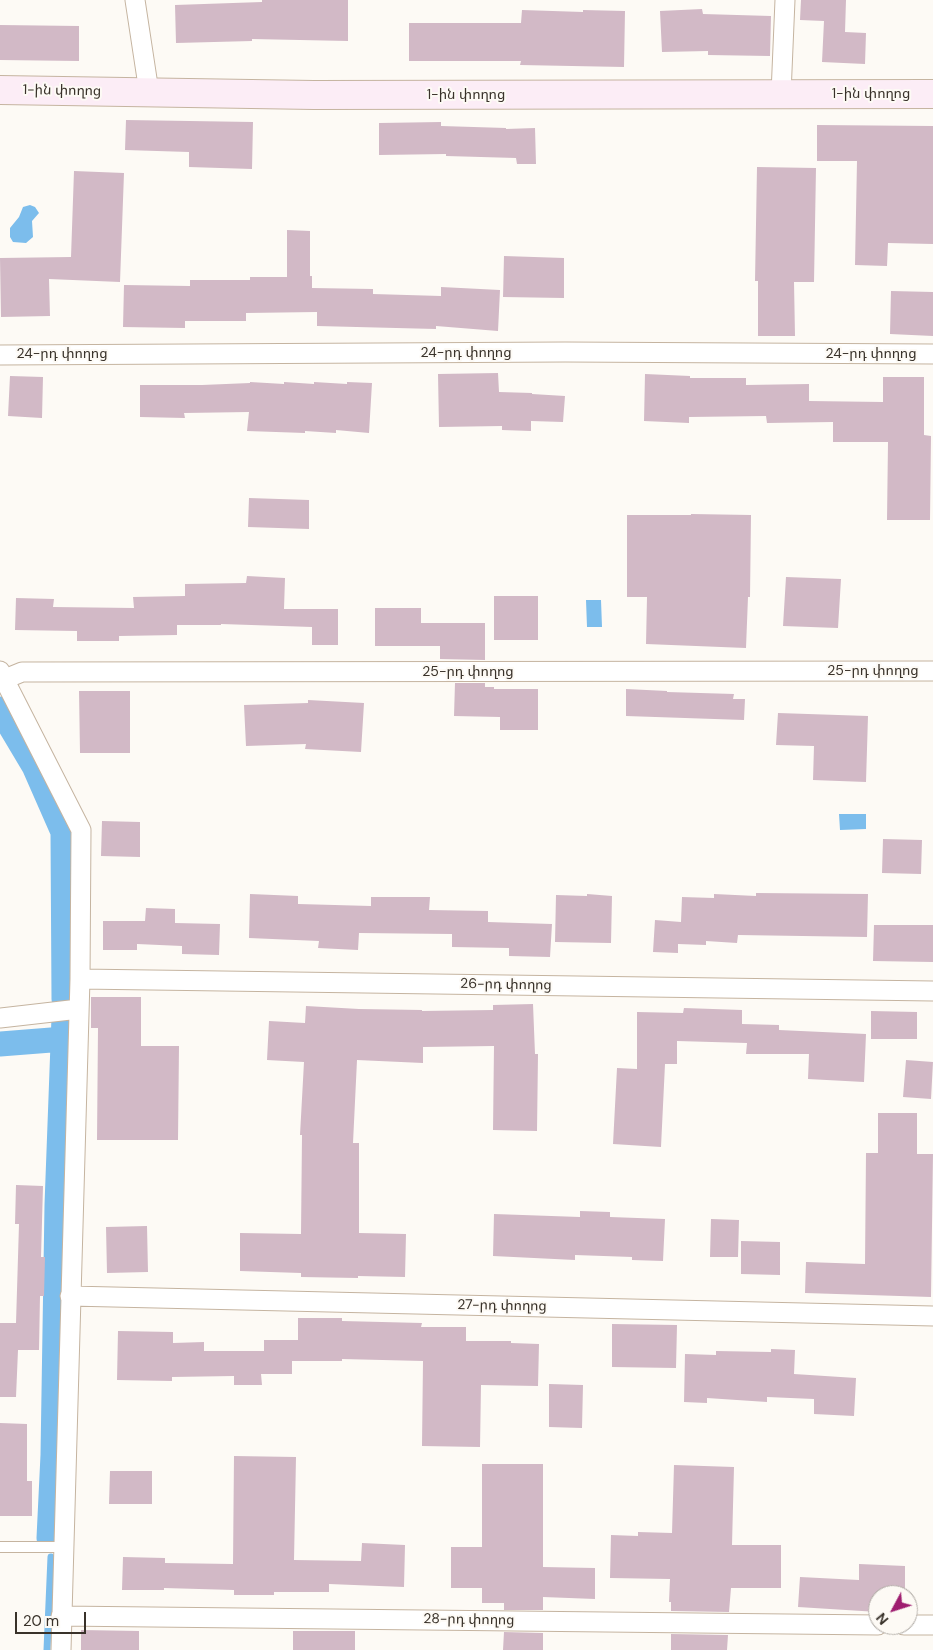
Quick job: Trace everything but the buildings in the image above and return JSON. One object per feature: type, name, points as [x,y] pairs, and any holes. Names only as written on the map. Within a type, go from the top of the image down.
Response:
[{"type":"main road","name":"1-ին փողոց","points":[[0,90],[314,95],[933,94]]},
{"type":"street","points":[[135,0],[149,92]]},
{"type":"street","points":[[781,94],[785,0]]},
{"type":"street","name":"24-րդ փողոց","points":[[0,355],[545,352],[933,354]]},
{"type":"street","name":"25-րդ փողոց","points":[[2,675],[22,672],[933,671]]},
{"type":"street","points":[[2,675],[81,830],[80,979],[61,1650]]},
{"type":"street","name":"26-րդ փողոց","points":[[80,979],[933,991]]},
{"type":"street","points":[[0,1018],[79,1009]]},
{"type":"street","name":"27-րդ փողոց","points":[[70,1296],[933,1316]]},
{"type":"street","name":"28-րդ փողոց","points":[[61,1616],[868,1625]]},
{"type":"street","points":[[918,1625],[933,1625]]},
{"type":"lane","points":[[0,1547],[63,1547]]},
{"type":"water","points":[[30,205],[35,207],[39,213],[32,221],[33,237],[26,243],[13,242],[10,237],[10,228],[19,217],[23,207]]},
{"type":"water","points":[[586,600],[601,600],[602,627],[587,627]]},
{"type":"water","points":[[839,814],[866,814],[866,829],[840,830]]},
{"type":"waterway","points":[[0,709],[34,766],[63,832],[64,999]]},
{"type":"waterway","points":[[49,1538],[53,1455],[57,1205],[64,1017]]},
{"type":"waterway","points":[[0,1044],[64,1039]]},
{"type":"waterway","points":[[47,1650],[51,1557]]}]
